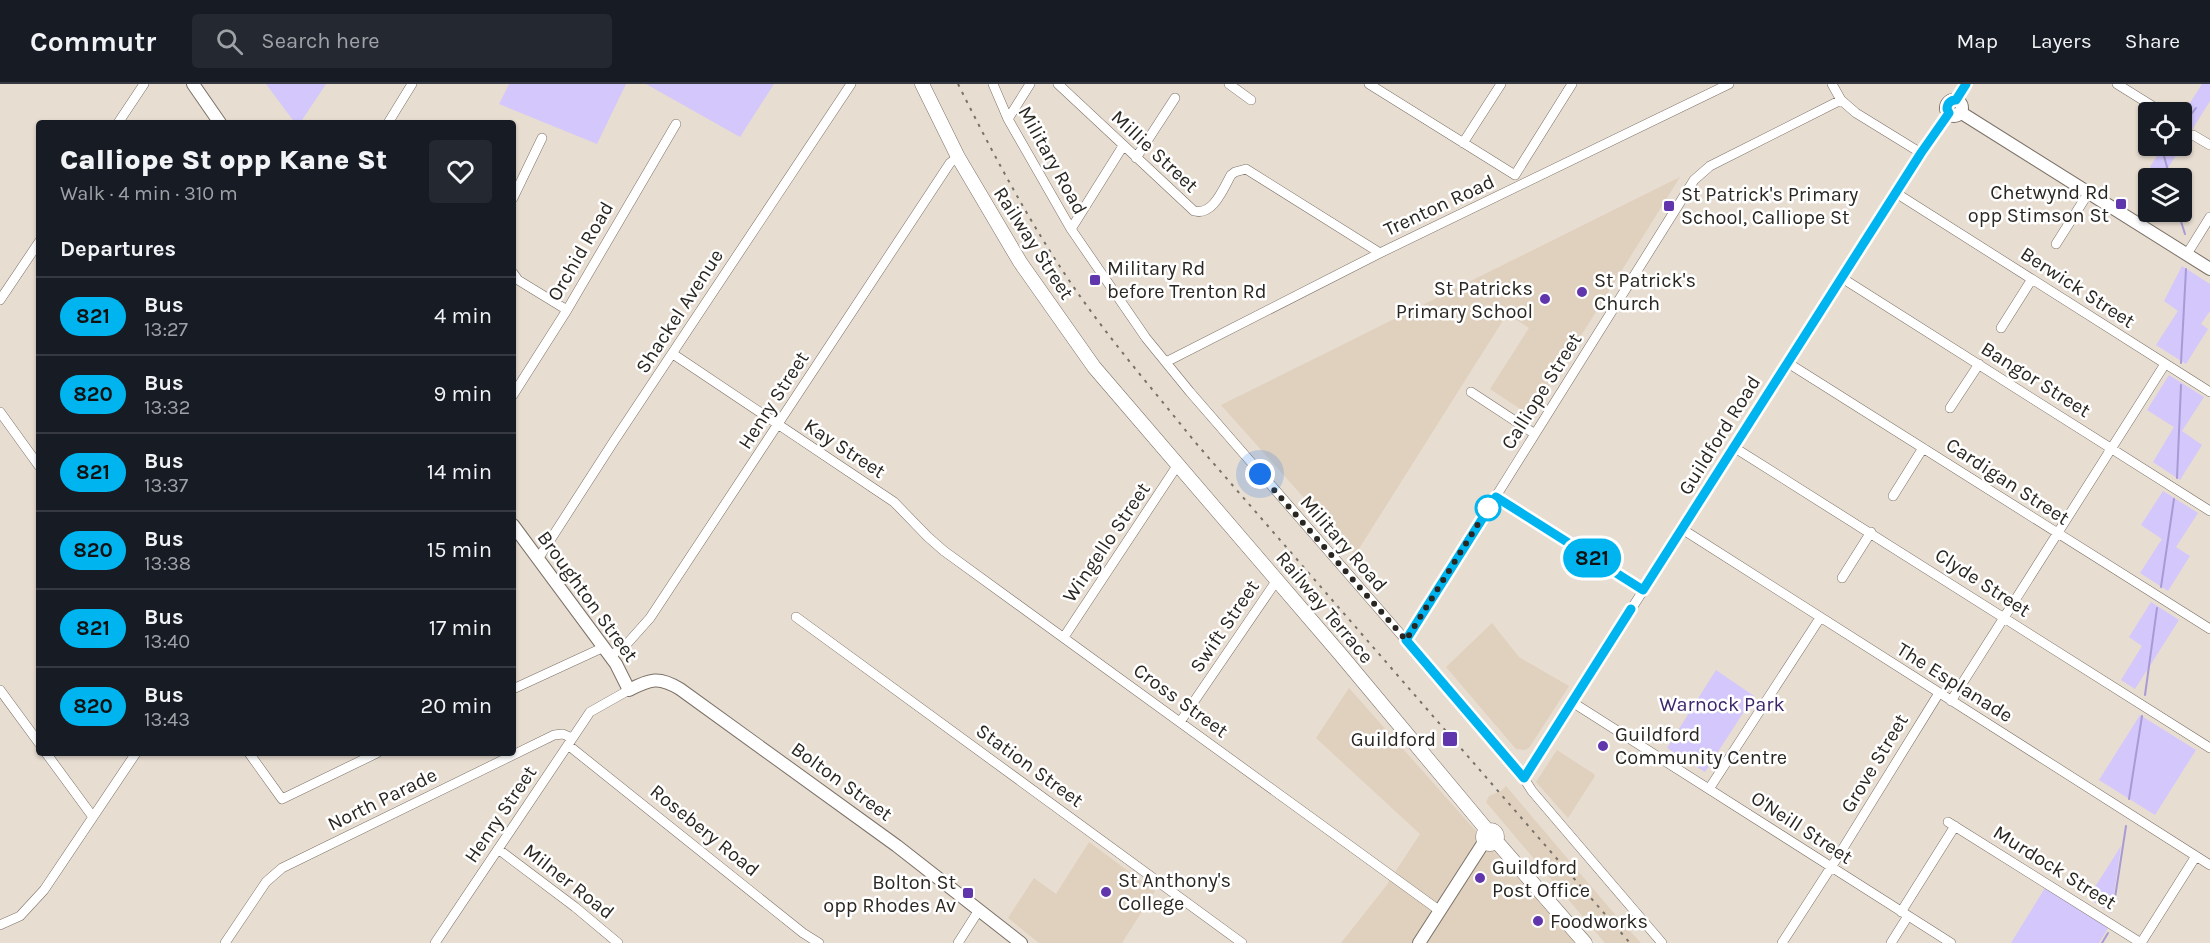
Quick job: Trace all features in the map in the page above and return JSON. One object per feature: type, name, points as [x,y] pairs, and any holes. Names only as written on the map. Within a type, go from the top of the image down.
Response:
[{"type":"main road","name":"Railway Street","points":[[922,84],[958,157],[1020,262],[1094,367],[1131,411]]},
{"type":"main road","name":"Railway Terrace","points":[[1131,411],[1277,580],[1489,838],[1585,943]]},
{"type":"street","points":[[120,120],[144,84]]},
{"type":"street","points":[[390,120],[412,84]]},
{"type":"street","name":"Shackel Avenue","points":[[538,559],[851,84]]},
{"type":"street","name":"Military Road","points":[[993,84],[1008,119],[1071,229],[1146,338],[1190,392],[1524,778],[1529,788],[1662,943]]},
{"type":"street","points":[[1008,119],[1030,84]]},
{"type":"street","name":"Millie Street","points":[[1058,84],[1197,213],[1205,212],[1213,204],[1231,175],[1246,169],[1380,253]]},
{"type":"street","points":[[1229,84],[1251,100]]},
{"type":"street","points":[[1369,84],[1515,175],[1519,186]]},
{"type":"street","points":[[1463,143],[1501,84]]},
{"type":"street","points":[[1515,175],[1572,84]]},
{"type":"street","name":"Trenton Road","points":[[1166,362],[1380,253],[1729,84]]},
{"type":"street","points":[[1832,84],[1841,100],[1856,113],[1921,153]]},
{"type":"street","name":"Guildford Road","points":[[1524,778],[1921,153],[1955,108],[1965,84]]},
{"type":"street","points":[[2117,84],[2146,102]]},
{"type":"street","points":[[192,86],[218,120]]},
{"type":"street","points":[[1136,158],[1175,98]]},
{"type":"street","name":"Calliope Street","points":[[1406,640],[1701,172],[1841,100]]},
{"type":"street","points":[[1955,108],[2210,269]]},
{"type":"street","name":"Orchid Road","points":[[516,390],[567,310],[676,124]]},
{"type":"street","points":[[2193,135],[2210,145]]},
{"type":"street","points":[[516,192],[542,138]]},
{"type":"street","points":[[1071,229],[1124,146]]},
{"type":"street","name":"Henry Street","points":[[516,688],[613,661],[650,618],[950,163],[958,157]]},
{"type":"street","points":[[2056,244],[2089,192]]},
{"type":"street","name":"Berwick Street","points":[[1896,193],[2210,392]]},
{"type":"street","points":[[2187,254],[2210,217]]},
{"type":"street","points":[[0,300],[36,246]]},
{"type":"street","points":[[516,277],[567,310]]},
{"type":"street","name":"Bangor Street","points":[[1842,278],[2210,511]]},
{"type":"street","points":[[2001,328],[2032,279]]},
{"type":"street","name":"Kay Street","points":[[673,354],[894,501],[905,513]]},
{"type":"street","name":"Cardigan Street","points":[[1788,363],[2210,630]]},
{"type":"street","points":[[1950,408],[1978,364]]},
{"type":"street","points":[[1951,701],[2165,364]]},
{"type":"street","points":[[1472,392],[1535,434]]},
{"type":"street","points":[[0,412],[36,462]]},
{"type":"street","name":"Clyde Street","points":[[1735,448],[2210,748]]},
{"type":"street","points":[[1893,496],[1923,448]]},
{"type":"street","name":"Wingello Street","points":[[1064,637],[1177,466]]},
{"type":"street","points":[[1496,497],[1643,590]]},
{"type":"street","name":"Cross Street","points":[[905,513],[927,537],[945,551],[1440,911]]},
{"type":"street","name":"Broughton Street","points":[[516,529],[613,661],[629,690]]},
{"type":"street","name":"The Esplanade","points":[[1682,530],[2210,865]]},
{"type":"street","points":[[1842,578],[1871,532]]},
{"type":"street","name":"Swift Street","points":[[1180,722],[1277,580]]},
{"type":"street","name":"Station Street","points":[[796,617],[1242,943]]},
{"type":"street","points":[[1709,789],[1820,618]]},
{"type":"street","name":"Bolton Street","points":[[629,690],[646,681],[655,680],[667,682],[680,689],[897,846],[1021,943]]},
{"type":"street","points":[[0,690],[36,739]]},
{"type":"street","name":"Henry Street","points":[[435,943],[590,712],[629,690]]},
{"type":"street","name":"Grove Street","points":[[1782,943],[1831,868],[1938,693]]},
{"type":"street","name":"O'Neill Street","points":[[1572,702],[1951,943]]},
{"type":"street","name":"North Parade","points":[[516,754],[554,735],[563,734],[570,742]]},
{"type":"street","name":"Rosebery Road","points":[[570,742],[803,933],[819,943]]},
{"type":"street","points":[[48,756],[93,817]]},
{"type":"street","points":[[0,925],[20,915],[28,908],[52,879],[134,756]]},
{"type":"street","points":[[251,756],[282,799],[371,756]]},
{"type":"street","name":"North Parade","points":[[225,943],[266,882],[274,874],[511,756]]},
{"type":"street","name":"Murdock Street","points":[[1904,914],[1952,824],[2141,943]]},
{"type":"street","points":[[1419,943],[1489,838]]},
{"type":"street","name":"Milner Road","points":[[498,849],[575,907],[618,943]]},
{"type":"street","points":[[2141,943],[2196,856]]},
{"type":"street","points":[[958,943],[979,910]]},
{"type":"street","points":[[1891,943],[1904,914]]},
{"type":"shaded area","points":[[1680,177],[1531,416],[1490,389],[1529,328],[1507,314],[1355,555],[1221,405]]},
{"type":"shaded area","points":[[1492,623],[1519,657],[1569,686],[1529,748],[1525,750],[1516,749],[1446,667]]},
{"type":"shaded area","points":[[1349,688],[1575,943],[1341,943],[1386,886],[1420,834],[1316,738]]},
{"type":"shaded area","points":[[1557,750],[1595,776],[1568,818],[1536,782]]},
{"type":"shaded area","points":[[1506,786],[1641,943],[1605,943],[1486,802],[1489,796]]},
{"type":"shaded area","name":"St Anthony's College","points":[[1089,842],[1155,891],[1122,943],[1039,943],[1008,918],[1034,878],[1056,894]]},
{"type":"green space","points":[[266,84],[326,84],[302,120],[293,120]]},
{"type":"green space","points":[[509,84],[626,84],[597,144],[499,104]]},
{"type":"green space","points":[[646,84],[774,84],[740,137]]},
{"type":"green space","points":[[2202,84],[2210,84],[2210,101],[2192,130],[2192,102]]},
{"type":"green space","points":[[2157,156],[2176,156],[2168,168],[2150,167]]},
{"type":"green space","points":[[2182,266],[2210,284],[2210,311],[2201,324],[2208,329],[2186,364],[2156,345],[2178,311],[2164,301]]},
{"type":"green space","points":[[2169,375],[2204,397],[2182,431],[2202,445],[2180,480],[2153,462],[2174,427],[2147,410]]},
{"type":"green space","points":[[2163,491],[2198,513],[2176,547],[2190,556],[2168,591],[2140,573],[2162,539],[2141,525]]},
{"type":"green space","points":[[2151,602],[2179,620],[2135,689],[2121,680],[2142,646],[2129,637]]},
{"type":"green space","name":"Warnock Park","points":[[1716,670],[1754,696],[1705,772],[1667,748]]},
{"type":"green space","points":[[2140,715],[2196,750],[2155,815],[2099,780]]},
{"type":"green space","points":[[2121,846],[2111,913],[2088,898]]},
{"type":"green space","points":[[2045,888],[2108,928],[2099,943],[2011,943]]},
{"type":"waterway","points":[[2192,113],[2196,108]]},
{"type":"waterway","points":[[2164,156],[2167,168]]},
{"type":"waterway","points":[[2181,222],[2185,234]]},
{"type":"waterway","points":[[2181,363],[2186,269]]},
{"type":"waterway","points":[[2177,478],[2181,385]]},
{"type":"waterway","points":[[2161,587],[2174,499]]},
{"type":"waterway","points":[[2145,695],[2157,608]]},
{"type":"waterway","points":[[2129,799],[2142,716]]},
{"type":"waterway","points":[[2114,904],[2126,826]]},
{"type":"waterway","points":[[2102,943],[2108,933]]},
{"type":"railway","points":[[958,84],[1034,225],[1069,280],[1113,341],[1195,442],[1630,943]]},
{"type":"bus line","name":"821","points":[[1631,609],[1524,778],[1406,640],[1496,497],[1643,590],[1921,153],[1949,113],[1948,104],[1956,100],[1966,84]]},
{"type":"place","name":"Chetwynd Rd opp Stimson St","points":[[2121,204]]},
{"type":"place","name":"St Patrick's Primary School, Calliope St","points":[[1669,206]]},
{"type":"place","name":"Military Rd before Trenton Rd","points":[[1095,280]]},
{"type":"place","name":"St Patrick's Church","points":[[1582,292]]},
{"type":"place","name":"St Patricks Primary School","points":[[1545,299]]},
{"type":"place","name":"Guildford","points":[[1450,739]]},
{"type":"place","name":"Guildford Community Centre","points":[[1603,746]]},
{"type":"place","name":"Guildford Post Office","points":[[1480,878]]},
{"type":"place","name":"St Anthony's College","points":[[1106,892]]},
{"type":"place","name":"Bolton St opp Rhodes Av","points":[[968,893]]},
{"type":"place","name":"Foodworks","points":[[1538,921]]},
{"type":"route","points":[[1260,474],[1406,640],[1488,508]]}]
